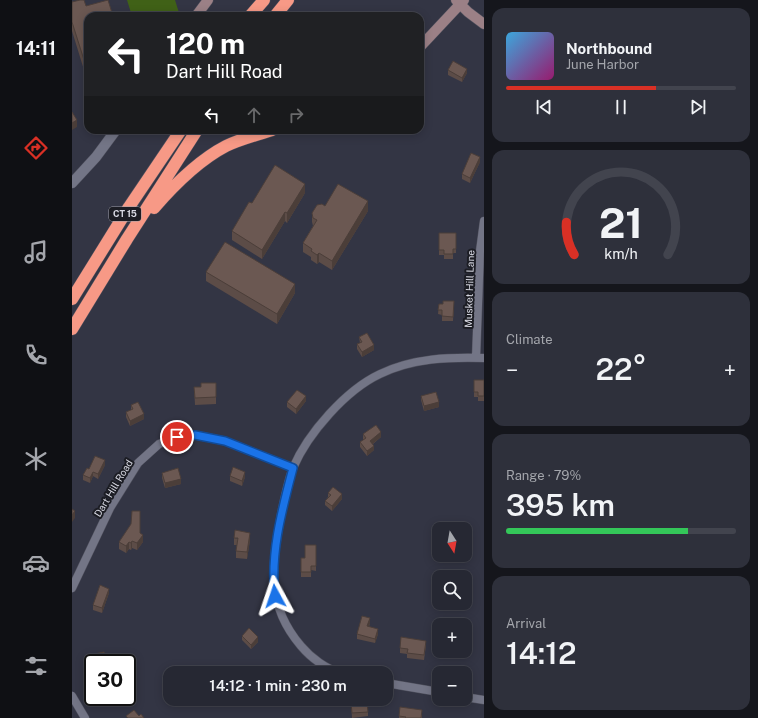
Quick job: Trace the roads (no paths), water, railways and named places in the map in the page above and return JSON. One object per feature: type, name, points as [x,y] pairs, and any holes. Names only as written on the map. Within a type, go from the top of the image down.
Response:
[{"type":"highway","points":[[254,12],[264,0]]},
{"type":"highway","points":[[263,12],[271,0]]},
{"type":"highway","points":[[278,12],[287,0]]},
{"type":"highway","name":"CT 15","points":[[72,299],[125,214],[178,134]]},
{"type":"highway","name":"CT 15","points":[[72,329],[127,239],[194,134]]},
{"type":"highway","points":[[127,239],[166,194],[210,156],[235,142],[260,134]]},
{"type":"main road","points":[[199,12],[208,0]]},
{"type":"main road","points":[[424,42],[460,1],[484,24]]},
{"type":"street","points":[[72,183],[96,157],[113,134]]},
{"type":"street","name":"Musket Hill Lane","points":[[480,358],[480,251],[484,221]]},
{"type":"street","points":[[328,666],[314,659],[294,638],[279,611],[275,596],[273,581],[276,542],[283,506],[293,468],[314,431],[334,409],[358,387],[380,374],[422,360],[443,358],[480,358]]},
{"type":"street","name":"Dart Hill Road","points":[[72,588],[110,508],[138,463],[159,444],[177,437],[195,435],[225,441],[293,468]]},
{"type":"street","points":[[393,684],[432,691]]},
{"type":"street","points":[[72,696],[85,718]]},
{"type":"street","points":[[472,698],[484,700]]}]
